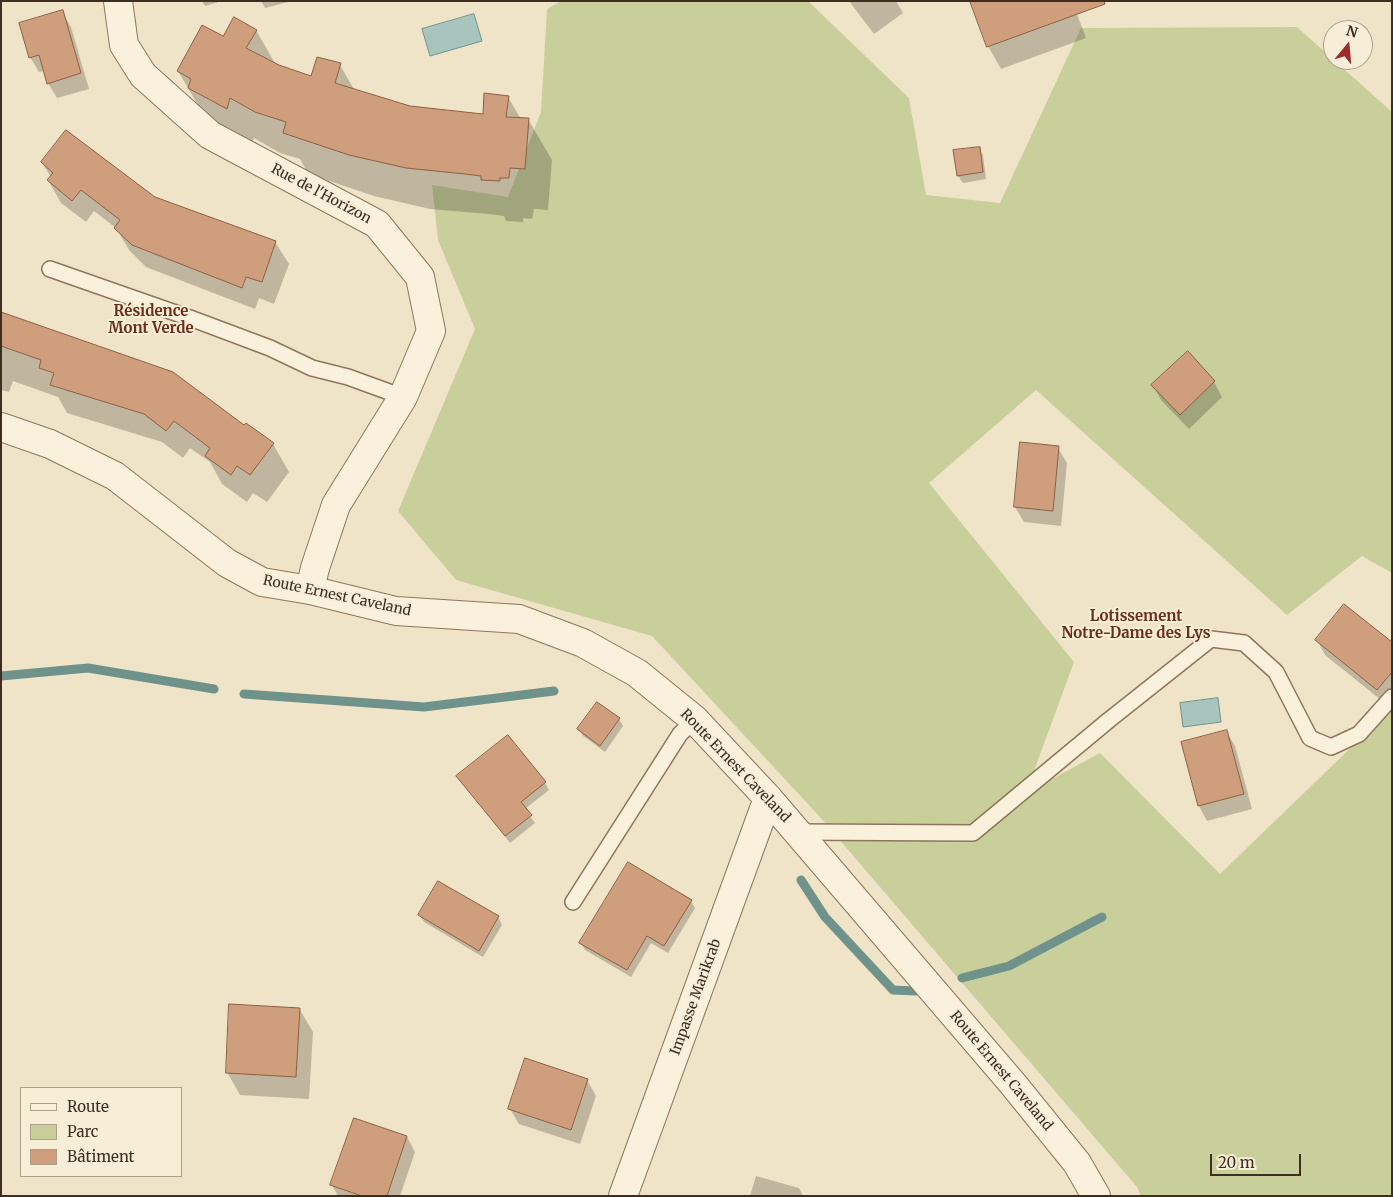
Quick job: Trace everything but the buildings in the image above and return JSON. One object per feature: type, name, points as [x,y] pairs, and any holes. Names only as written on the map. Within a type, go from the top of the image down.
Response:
[{"type":"street","name":"Rue de l'Horizon","points":[[118,1],[124,45],[143,75],[150,82],[210,135],[377,224],[420,277],[431,331],[403,398],[336,505],[315,568],[310,590]]},
{"type":"street","name":"Route Ernest Caveland","points":[[1,427],[50,444],[115,476],[227,563],[262,582],[310,590],[396,611],[519,619],[583,643],[636,673],[695,720],[768,798],[1014,1084],[1077,1163],[1096,1196]]},
{"type":"street","name":"Impasse Marikrab","points":[[623,1196],[768,798]]},
{"type":"lane","points":[[50,269],[270,348],[312,368],[348,377],[403,398]]},
{"type":"lane","points":[[797,832],[973,833],[1108,720],[1211,639],[1244,643],[1276,672],[1310,738],[1331,747],[1359,734],[1392,697]]},
{"type":"lane","points":[[573,902],[680,734],[695,720]]},
{"type":"green space","points":[[561,1],[808,1],[909,98],[926,195],[1000,203],[1081,28],[1297,27],[1323,50],[1323,70],[1345,70],[1392,112],[1392,573],[1362,556],[1287,615],[1036,390],[929,483],[1074,662],[1026,793],[1100,753],[1220,874],[1392,708],[1392,1196],[1141,1196],[1137,1187],[820,817],[652,636],[456,580],[398,511],[475,329],[438,240],[432,185],[508,197],[541,112],[547,9]]},
{"type":"water","points":[[474,14],[482,41],[430,56],[422,29]]},
{"type":"water","points":[[1218,698],[1221,722],[1183,727],[1180,703]]},
{"type":"waterway","points":[[1,676],[88,668],[214,689]]},
{"type":"waterway","points":[[244,694],[424,707],[554,691]]},
{"type":"waterway","points":[[801,880],[825,917],[893,990],[915,991]]},
{"type":"waterway","points":[[962,978],[1009,966],[1102,917]]},
{"type":"district","name":"Résidence Mont Verde","points":[[151,320]]},
{"type":"district","name":"Lotissement Notre-Dame des Lys","points":[[1136,626]]}]
